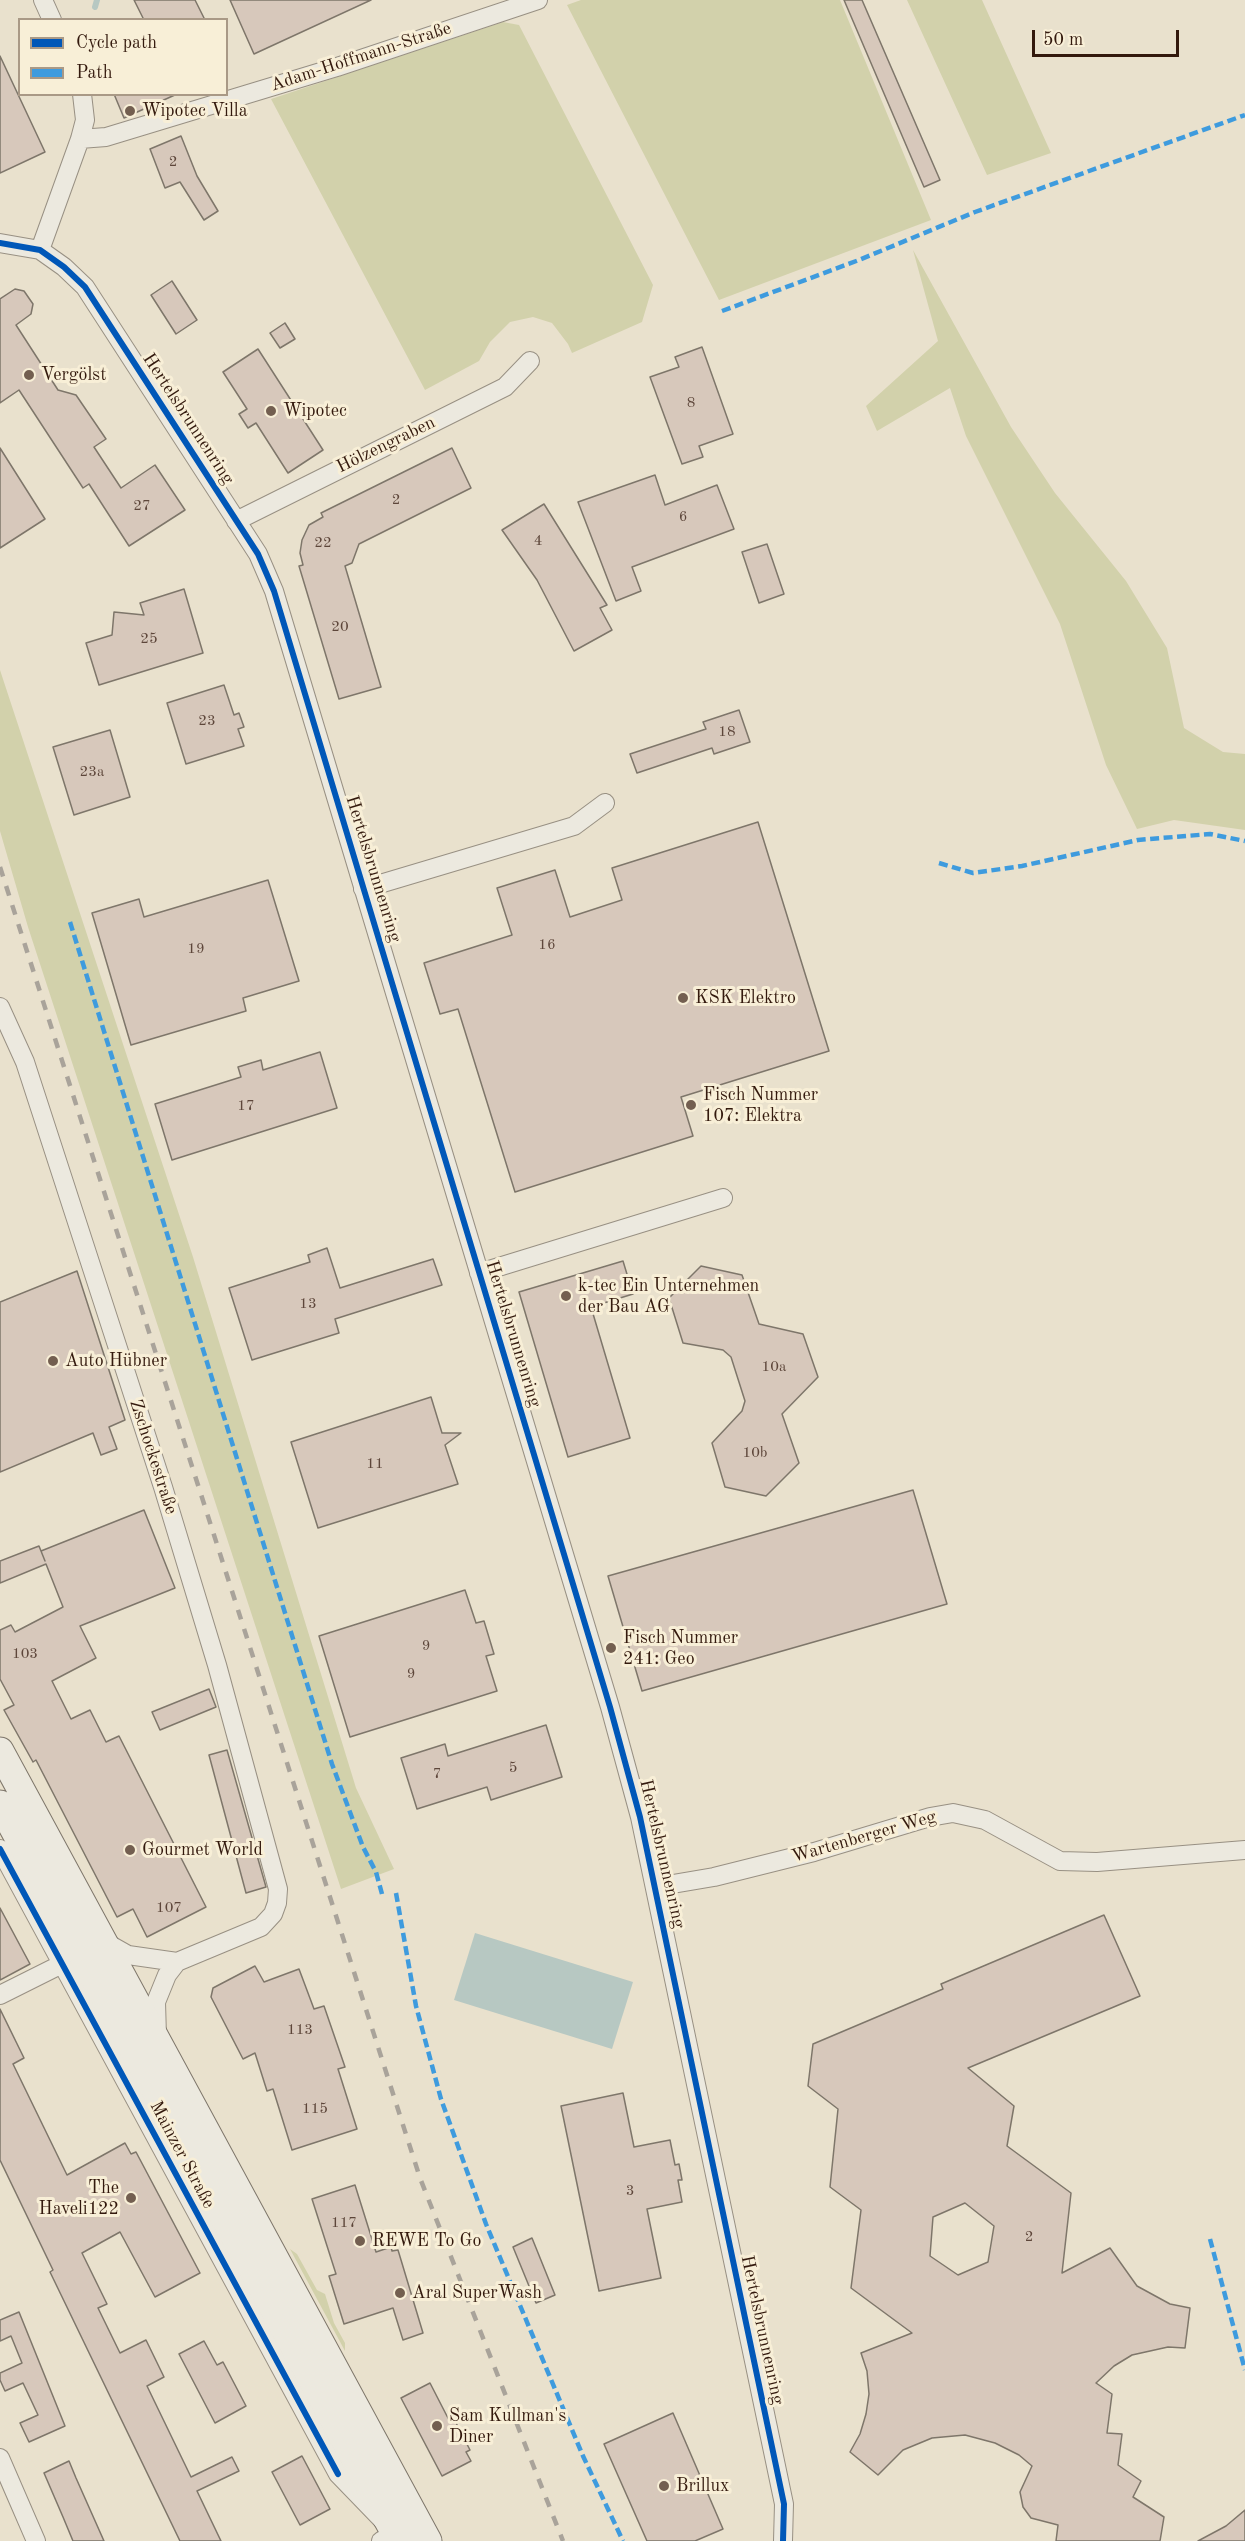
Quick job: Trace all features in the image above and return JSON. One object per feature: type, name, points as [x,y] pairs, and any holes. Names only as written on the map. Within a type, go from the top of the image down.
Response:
[{"type":"main road","name":"Mainzer Straße","points":[[0,1751],[428,2541]]},
{"type":"main road","name":"Mainzer Straße","points":[[0,1804],[392,2538]]},
{"type":"street","points":[[43,0],[51,18]]},
{"type":"street","name":"Adam-Hoffmann-Straße","points":[[80,139],[106,137],[337,67],[538,0]]},
{"type":"street","points":[[40,250],[80,139],[85,120],[82,96]]},
{"type":"street","name":"Hertelsbrunnenring","points":[[0,243],[40,250],[64,267],[85,287],[258,554],[274,591],[610,1707],[640,1817],[784,2504],[783,2541]]},
{"type":"street","name":"Hölzengraben","points":[[236,521],[505,387],[530,361]]},
{"type":"street","name":"Hertelsbrunnenring","points":[[363,889],[574,826],[605,803]]},
{"type":"street","name":"Zschockestraße","points":[[0,1008],[25,1062],[159,1476],[217,1665],[278,1889],[273,1914],[261,1927],[177,1962]]},
{"type":"street","name":"Hertelsbrunnenring","points":[[479,1273],[723,1198]]},
{"type":"street","name":"Wartenberger Weg","points":[[655,1887],[714,1877],[814,1852],[930,1817],[953,1813],[985,1820],[1060,1861],[1097,1862],[1245,1850]]},
{"type":"street","name":"Mainzer Straße","points":[[0,1849],[338,2474],[392,2538]]},
{"type":"street","points":[[101,1939],[128,1955],[177,1962],[167,1975],[156,2002],[157,2042]]},
{"type":"street","points":[[0,1995],[62,1964]]},
{"type":"street","points":[[0,2458],[36,2541]]},
{"type":"green space","points":[[581,0],[840,0],[931,220],[719,300],[567,5]]},
{"type":"green space","points":[[907,0],[982,0],[1051,153],[987,175]]},
{"type":"green space","points":[[503,22],[519,25],[653,285],[642,322],[572,353],[552,323],[533,317],[510,322],[490,342],[479,361],[425,390],[271,99]]},
{"type":"green space","points":[[913,250],[1011,427],[1055,493],[1126,581],[1167,648],[1184,728],[1223,752],[1245,754],[1245,830],[1174,820],[1137,829],[1106,765],[1060,624],[966,436],[950,388],[877,431],[866,406],[938,341]]},
{"type":"green space","points":[[0,670],[193,1257],[356,1788],[394,1869],[341,1889],[28,927],[0,831]]},
{"type":"green space","points":[[290,2249],[297,2254],[317,2290],[325,2294],[334,2323],[345,2343],[345,2351]]},
{"type":"shaded area","points":[[475,1933],[633,1982],[612,2049],[454,2000]]},
{"type":"building","points":[[134,0],[195,0],[204,18],[143,18]]},
{"type":"building","points":[[230,0],[371,0],[254,54]]},
{"type":"building","points":[[844,0],[862,0],[940,180],[924,187]]},
{"type":"building","points":[[0,56],[45,152],[0,173]]},
{"type":"building","name":"Wipotec Villa","points":[[115,96],[173,96],[124,118]]},
{"type":"building","points":[[181,136],[197,176],[218,211],[204,220],[180,182],[165,188],[150,149]]},
{"type":"building","points":[[172,281],[197,320],[176,334],[151,295]]},
{"type":"building","name":"Vergölst","points":[[15,289],[24,291],[33,304],[31,314],[16,325],[58,390],[76,395],[106,439],[94,447],[121,488],[155,465],[185,510],[129,546],[89,484],[83,488],[19,390],[0,403],[0,299]]},
{"type":"building","points":[[285,323],[295,339],[280,348],[270,333]]},
{"type":"building","points":[[702,347],[733,434],[699,446],[703,457],[682,464],[650,377],[679,367],[675,357]]},
{"type":"building","name":"Wipotec","points":[[258,349],[323,450],[288,473],[256,423],[248,428],[239,414],[247,409],[223,372]]},
{"type":"building","points":[[0,448],[45,519],[0,548]]},
{"type":"building","points":[[452,448],[471,488],[359,544],[352,563],[345,566],[381,687],[339,699],[299,566],[303,565],[300,553],[302,540],[309,525],[323,517],[321,513]]},
{"type":"building","points":[[655,475],[665,505],[717,485],[734,529],[632,567],[641,591],[616,601],[578,502]]},
{"type":"building","points":[[544,504],[607,605],[600,608],[612,630],[574,651],[537,580],[502,530]]},
{"type":"building","points":[[767,544],[784,594],[759,603],[742,552]]},
{"type":"building","points":[[184,589],[203,653],[99,685],[86,643],[112,635],[114,612],[144,615],[140,603]]},
{"type":"building","points":[[224,685],[234,715],[239,713],[244,727],[238,729],[244,746],[186,764],[167,703]]},
{"type":"building","points":[[739,710],[750,742],[714,754],[712,748],[637,773],[630,754],[706,729],[703,722]]},
{"type":"building","points":[[110,730],[130,797],[74,815],[53,747]]},
{"type":"building","name":"KSK Elektro","points":[[758,822],[829,1051],[681,1097],[693,1136],[515,1192],[458,1009],[440,1014],[424,963],[512,935],[497,888],[555,870],[570,917],[622,900],[612,868]]},
{"type":"building","points":[[268,880],[299,981],[243,998],[246,1011],[131,1045],[92,913],[139,899],[144,917]]},
{"type":"building","points":[[320,1052],[337,1108],[172,1160],[155,1104],[241,1077],[238,1067],[261,1060],[263,1070]]},
{"type":"building","points":[[327,1248],[340,1288],[433,1259],[442,1285],[335,1319],[339,1333],[252,1360],[229,1288],[310,1262],[308,1255]]},
{"type":"building","points":[[623,1261],[633,1294],[591,1307],[630,1438],[568,1457],[519,1292]]},
{"type":"building","points":[[701,1266],[742,1275],[759,1324],[803,1334],[818,1377],[782,1414],[799,1463],[766,1496],[725,1487],[712,1443],[742,1411],[745,1401],[731,1357],[723,1350],[683,1343],[669,1298]]},
{"type":"building","name":"Auto Hübner","points":[[77,1271],[125,1420],[109,1427],[117,1449],[101,1455],[93,1433],[0,1472],[0,1302]]},
{"type":"building","points":[[431,1397],[442,1433],[461,1433],[445,1445],[458,1484],[318,1528],[291,1442]]},
{"type":"building","points":[[913,1490],[947,1604],[642,1691],[608,1576]]},
{"type":"building","points":[[144,1510],[175,1588],[80,1626],[96,1658],[52,1681],[71,1719],[90,1710],[106,1742],[119,1736],[206,1907],[147,1937],[133,1909],[117,1917],[36,1760],[33,1762],[4,1710],[14,1705],[0,1679],[0,1630],[11,1625],[15,1632],[63,1607],[46,1564],[0,1583],[0,1561],[39,1546],[41,1551]]},
{"type":"building","points":[[465,1590],[476,1623],[484,1621],[494,1654],[486,1656],[497,1691],[350,1737],[319,1636]]},
{"type":"building","points":[[209,1689],[216,1707],[160,1730],[152,1712]]},
{"type":"building","points":[[546,1725],[562,1777],[491,1800],[487,1787],[417,1809],[401,1758],[445,1744],[448,1756]]},
{"type":"building","points":[[227,1750],[266,1887],[246,1893],[209,1755]]},
{"type":"building","points":[[0,1908],[30,1964],[0,1980]]},
{"type":"building","points":[[1104,1915],[1140,1996],[968,2068],[1014,2106],[1007,2146],[1071,2193],[1062,2273],[1110,2248],[1137,2286],[1170,2304],[1190,2308],[1185,2348],[1168,2347],[1132,2355],[1114,2366],[1096,2383],[1112,2394],[1107,2433],[1122,2434],[1118,2465],[1141,2481],[1133,2497],[1164,2517],[1160,2541],[1056,2541],[1058,2525],[1031,2518],[1023,2507],[1020,2492],[1032,2466],[1019,2455],[995,2443],[965,2435],[932,2438],[903,2450],[878,2475],[850,2452],[860,2434],[869,2394],[867,2371],[861,2353],[912,2333],[851,2288],[861,2210],[830,2187],[838,2109],[808,2086],[813,2044],[943,1989],[941,1984]],"holes":[[[965,2203],[994,2226],[988,2262],[958,2275],[930,2256],[933,2217]]]},
{"type":"building","points":[[255,1966],[264,1982],[299,1969],[314,2009],[324,2006],[345,2067],[338,2069],[357,2129],[292,2150],[273,2089],[267,2091],[255,2053],[243,2059],[211,1997],[213,1988]]},
{"type":"building","points":[[0,2009],[24,2058],[13,2064],[67,2175],[125,2143],[131,2154],[136,2152],[200,2273],[155,2297],[120,2232],[82,2253],[107,2304],[98,2308],[120,2353],[146,2340],[164,2377],[147,2386],[191,2477],[232,2457],[239,2471],[197,2491],[221,2541],[180,2541],[50,2272],[53,2270],[0,2160]]},
{"type":"building","points":[[623,2093],[634,2147],[670,2140],[675,2165],[679,2164],[682,2180],[678,2180],[682,2202],[647,2209],[661,2278],[599,2291],[561,2106]]},
{"type":"building","points":[[355,2185],[376,2252],[391,2247],[392,2251],[398,2250],[423,2333],[403,2340],[393,2308],[344,2324],[329,2276],[336,2274],[312,2199]]},
{"type":"building","points":[[532,2238],[555,2295],[536,2303],[513,2247]]},
{"type":"building","points":[[19,2312],[65,2426],[29,2442],[20,2423],[38,2415],[23,2383],[5,2391],[0,2380],[0,2373],[22,2363],[11,2336],[0,2341],[0,2320]]},
{"type":"building","points":[[204,2341],[217,2365],[223,2362],[246,2406],[215,2423],[179,2354]]},
{"type":"building","name":"Sam Kullman's Diner","points":[[430,2383],[450,2422],[454,2419],[470,2450],[466,2452],[471,2461],[442,2476],[401,2398]]},
{"type":"building","name":"Brillux","points":[[673,2413],[723,2529],[695,2541],[647,2541],[604,2444]]},
{"type":"building","points":[[302,2456],[330,2509],[300,2525],[272,2472]]},
{"type":"building","points":[[69,2461],[104,2541],[73,2541],[44,2473]]},
{"type":"building","points":[[1245,2510],[1245,2541],[1198,2541],[1226,2526]]},
{"type":"waterway","points":[[95,7],[97,0]]},
{"type":"railway","points":[[0,867],[420,2178],[563,2541]]},
{"type":"marked path","points":[[722,311],[859,260],[975,212],[1245,115]]},
{"type":"marked path","points":[[939,863],[973,873],[1022,866],[1138,840],[1210,834],[1245,841]]},
{"type":"marked path","points":[[70,922],[332,1764],[363,1847],[376,1872],[382,1894]]},
{"type":"marked path","points":[[396,1893],[416,2006],[441,2099],[486,2224],[583,2456],[623,2541]]},
{"type":"marked path","points":[[1210,2239],[1245,2370]]},
{"type":"cycle path","points":[[0,243],[40,250],[64,267],[85,287],[258,554],[274,591],[610,1707],[640,1817],[784,2504],[783,2541]]},
{"type":"cycle path","points":[[0,1849],[338,2474]]},
{"type":"place","name":"Wipotec Villa","points":[[130,111]]},
{"type":"place","name":"Vergölst","points":[[29,375]]},
{"type":"place","name":"Wipotec","points":[[271,411]]},
{"type":"place","name":"KSK Elektro","points":[[683,998]]},
{"type":"place","name":"Fisch Nummer 107: Elektra","points":[[691,1105]]},
{"type":"place","name":"k-tec Ein Unternehmen der Bau AG","points":[[566,1296]]},
{"type":"place","name":"Auto Hübner","points":[[53,1361]]},
{"type":"place","name":"Fisch Nummer 241: Geo","points":[[611,1648]]},
{"type":"place","name":"Gourmet World","points":[[130,1850]]},
{"type":"place","name":"The Haveli122","points":[[131,2198]]},
{"type":"place","name":"REWE To Go","points":[[360,2241]]},
{"type":"place","name":"Aral SuperWash","points":[[400,2293]]},
{"type":"place","name":"Sam Kullman's Diner","points":[[437,2426]]},
{"type":"place","name":"Brillux","points":[[664,2486]]}]
